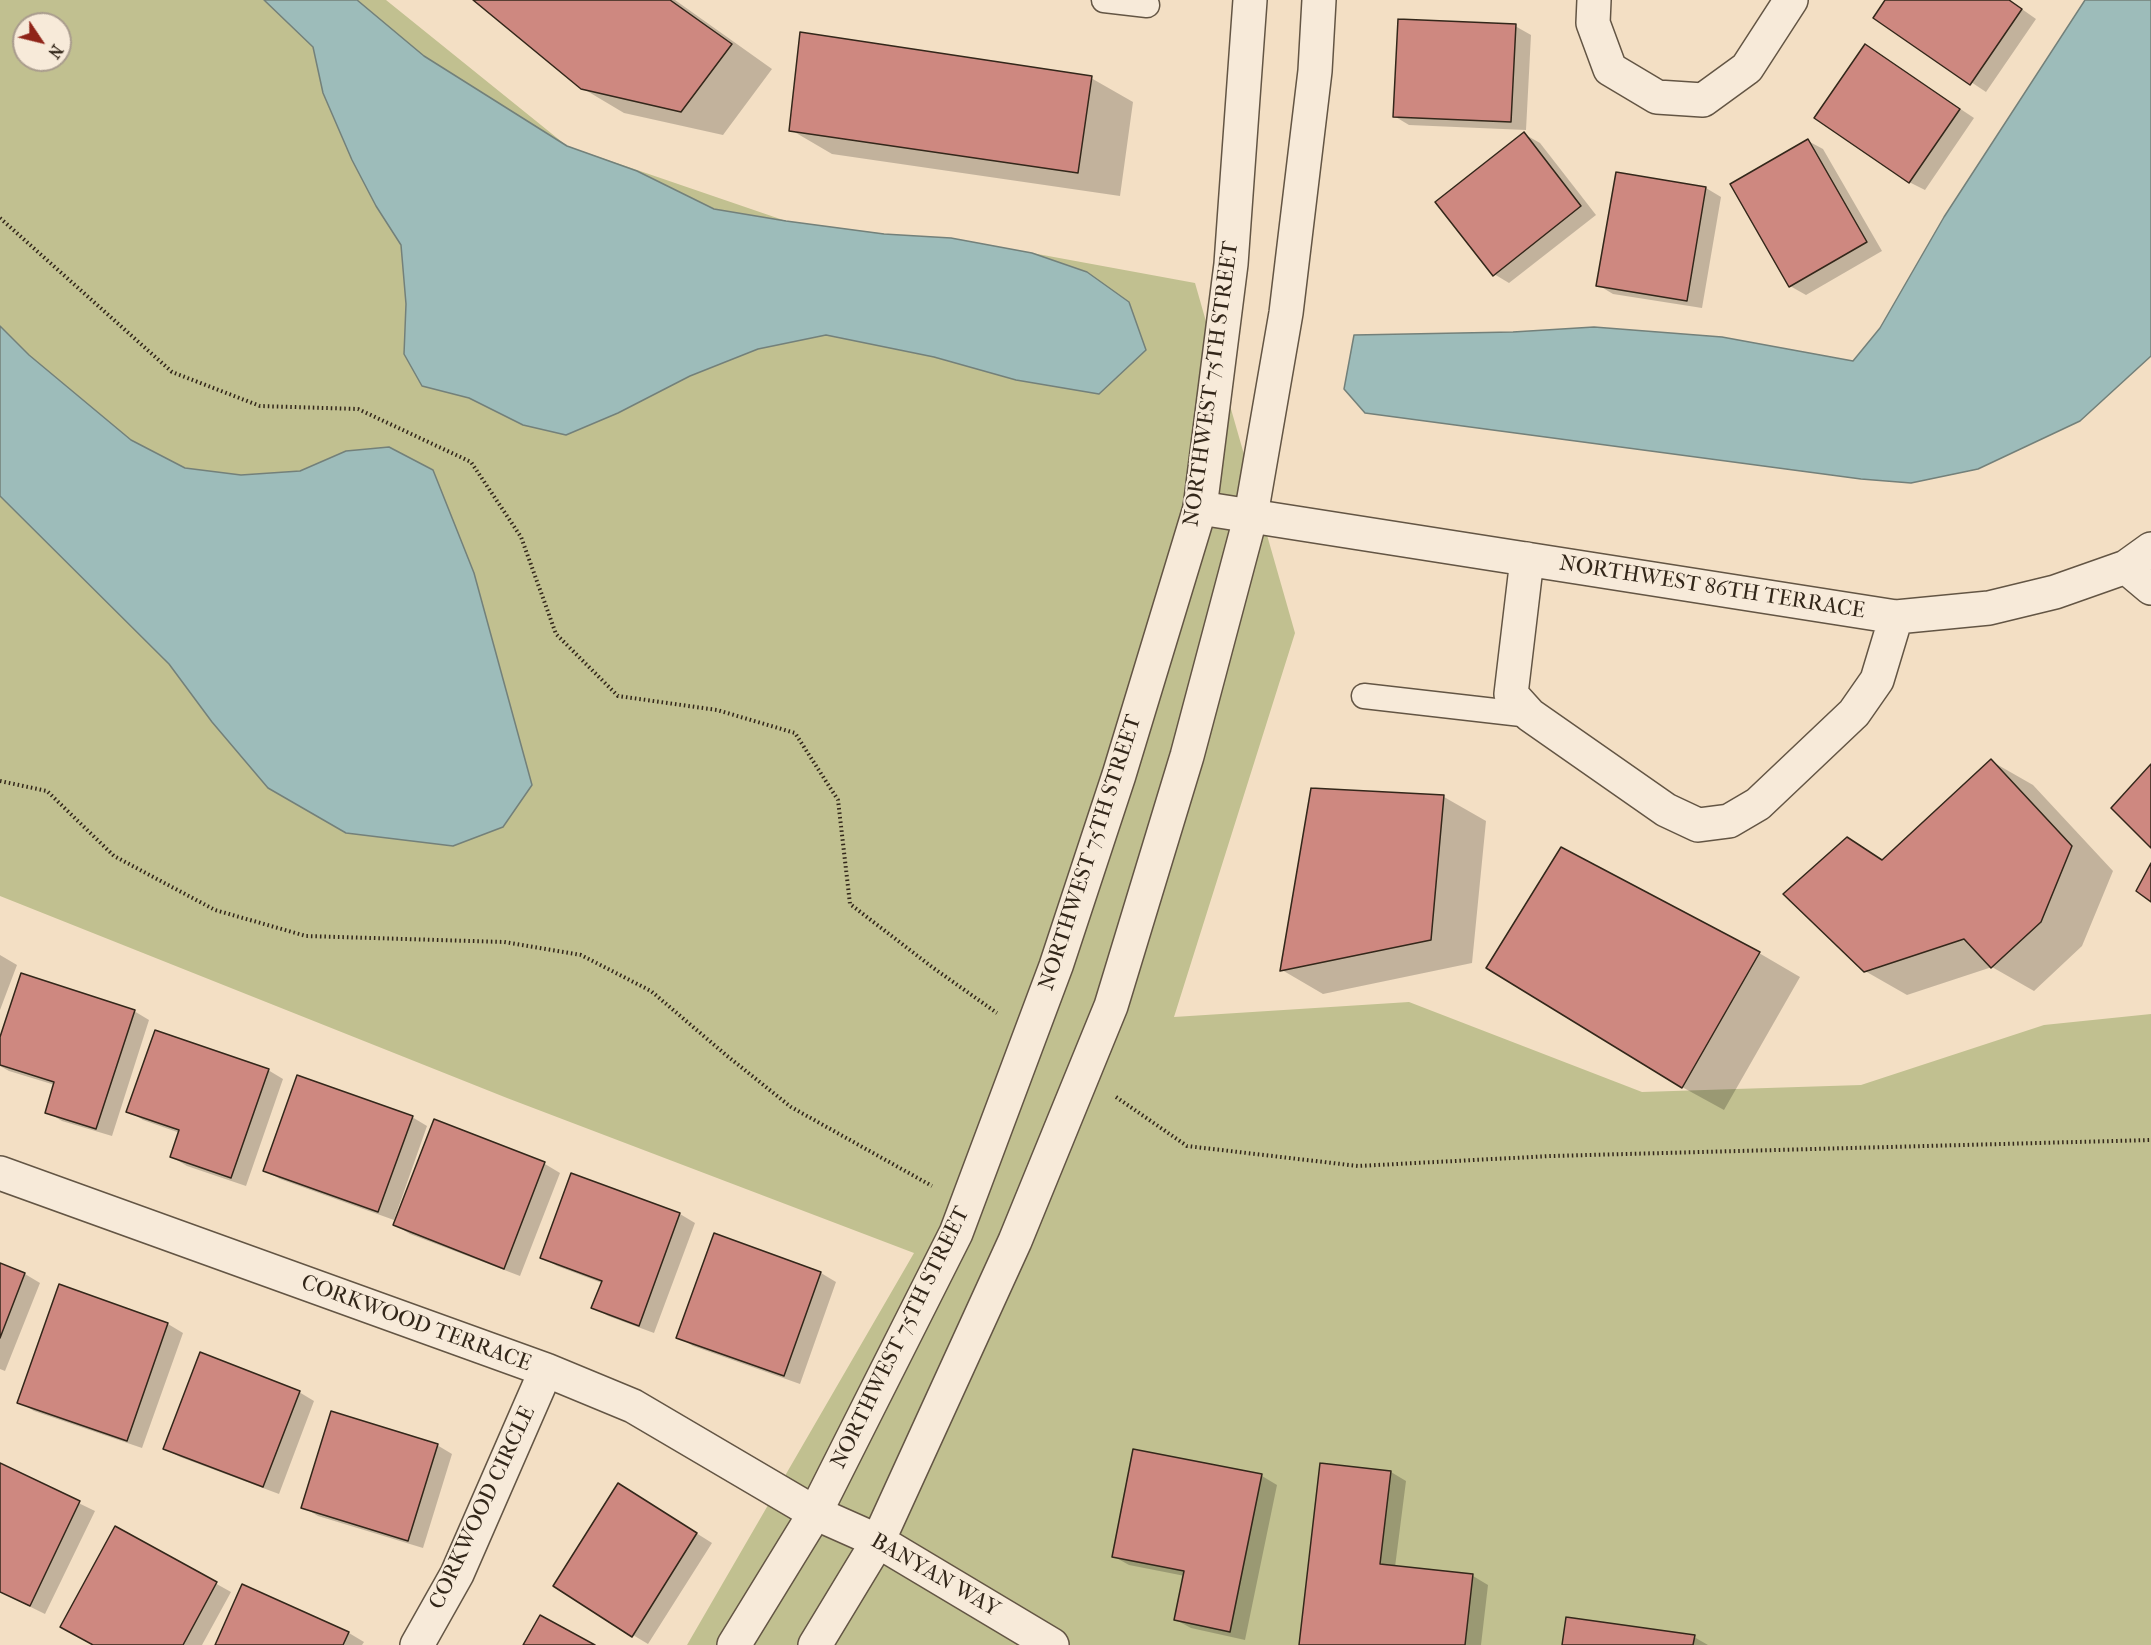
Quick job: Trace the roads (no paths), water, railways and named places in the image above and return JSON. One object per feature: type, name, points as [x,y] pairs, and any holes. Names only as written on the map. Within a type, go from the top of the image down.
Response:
[{"type":"street","name":"NORTHWEST 75TH STREET","points":[[735,1645],[815,1513],[956,1233],[1056,966],[1119,775],[1200,508],[1231,264],[1250,0]]},
{"type":"street","points":[[815,1645],[878,1541],[1016,1241],[1112,1006],[1177,790],[1251,515],[1286,313],[1315,71],[1319,0]]},
{"type":"street","points":[[1594,0],[1593,23],[1610,69],[1657,97],[1703,100],[1747,68],[1791,0]]},
{"type":"street","name":"NORTHWEST 86TH TERRACE","points":[[1200,508],[1896,618],[1989,608],[2055,592],[2139,558],[2151,588]]},
{"type":"street","name":"NORTHWEST 86TH TERRACE","points":[[1527,560],[1511,694],[1530,715],[1666,810],[1698,825],[1729,821],[1758,804],[1854,713],[1877,680],[1896,618]]},
{"type":"street","name":"CORKWOOD TERRACE","points":[[0,1173],[546,1370],[633,1406],[815,1513]]},
{"type":"street","name":"CORKWOOD CIRCLE","points":[[417,1645],[457,1574],[546,1370]]},
{"type":"street","name":"BANYAN WAY","points":[[815,1513],[878,1541],[1052,1645]]},
{"type":"lane","points":[[1104,0],[1147,5]]},
{"type":"lane","points":[[1364,696],[1530,715]]},
{"type":"water","points":[[264,0],[357,0],[424,56],[567,146],[637,171],[714,209],[884,234],[951,238],[1032,253],[1087,272],[1129,302],[1146,350],[1099,394],[1016,380],[934,357],[826,335],[758,349],[690,376],[618,413],[566,435],[523,425],[469,398],[422,386],[404,354],[406,304],[401,245],[376,206],[352,160],[323,93],[313,47]]},
{"type":"water","points":[[2085,0],[2151,0],[2151,356],[2080,421],[1978,469],[1911,483],[1861,479],[1365,413],[1344,389],[1354,335],[1513,332],[1594,327],[1722,337],[1853,361],[1880,328],[1944,217]]},
{"type":"water","points":[[0,326],[29,355],[131,440],[185,468],[241,475],[300,471],[346,451],[389,447],[433,470],[474,573],[532,785],[503,827],[453,846],[346,833],[268,788],[212,722],[169,664],[0,496]]}]
